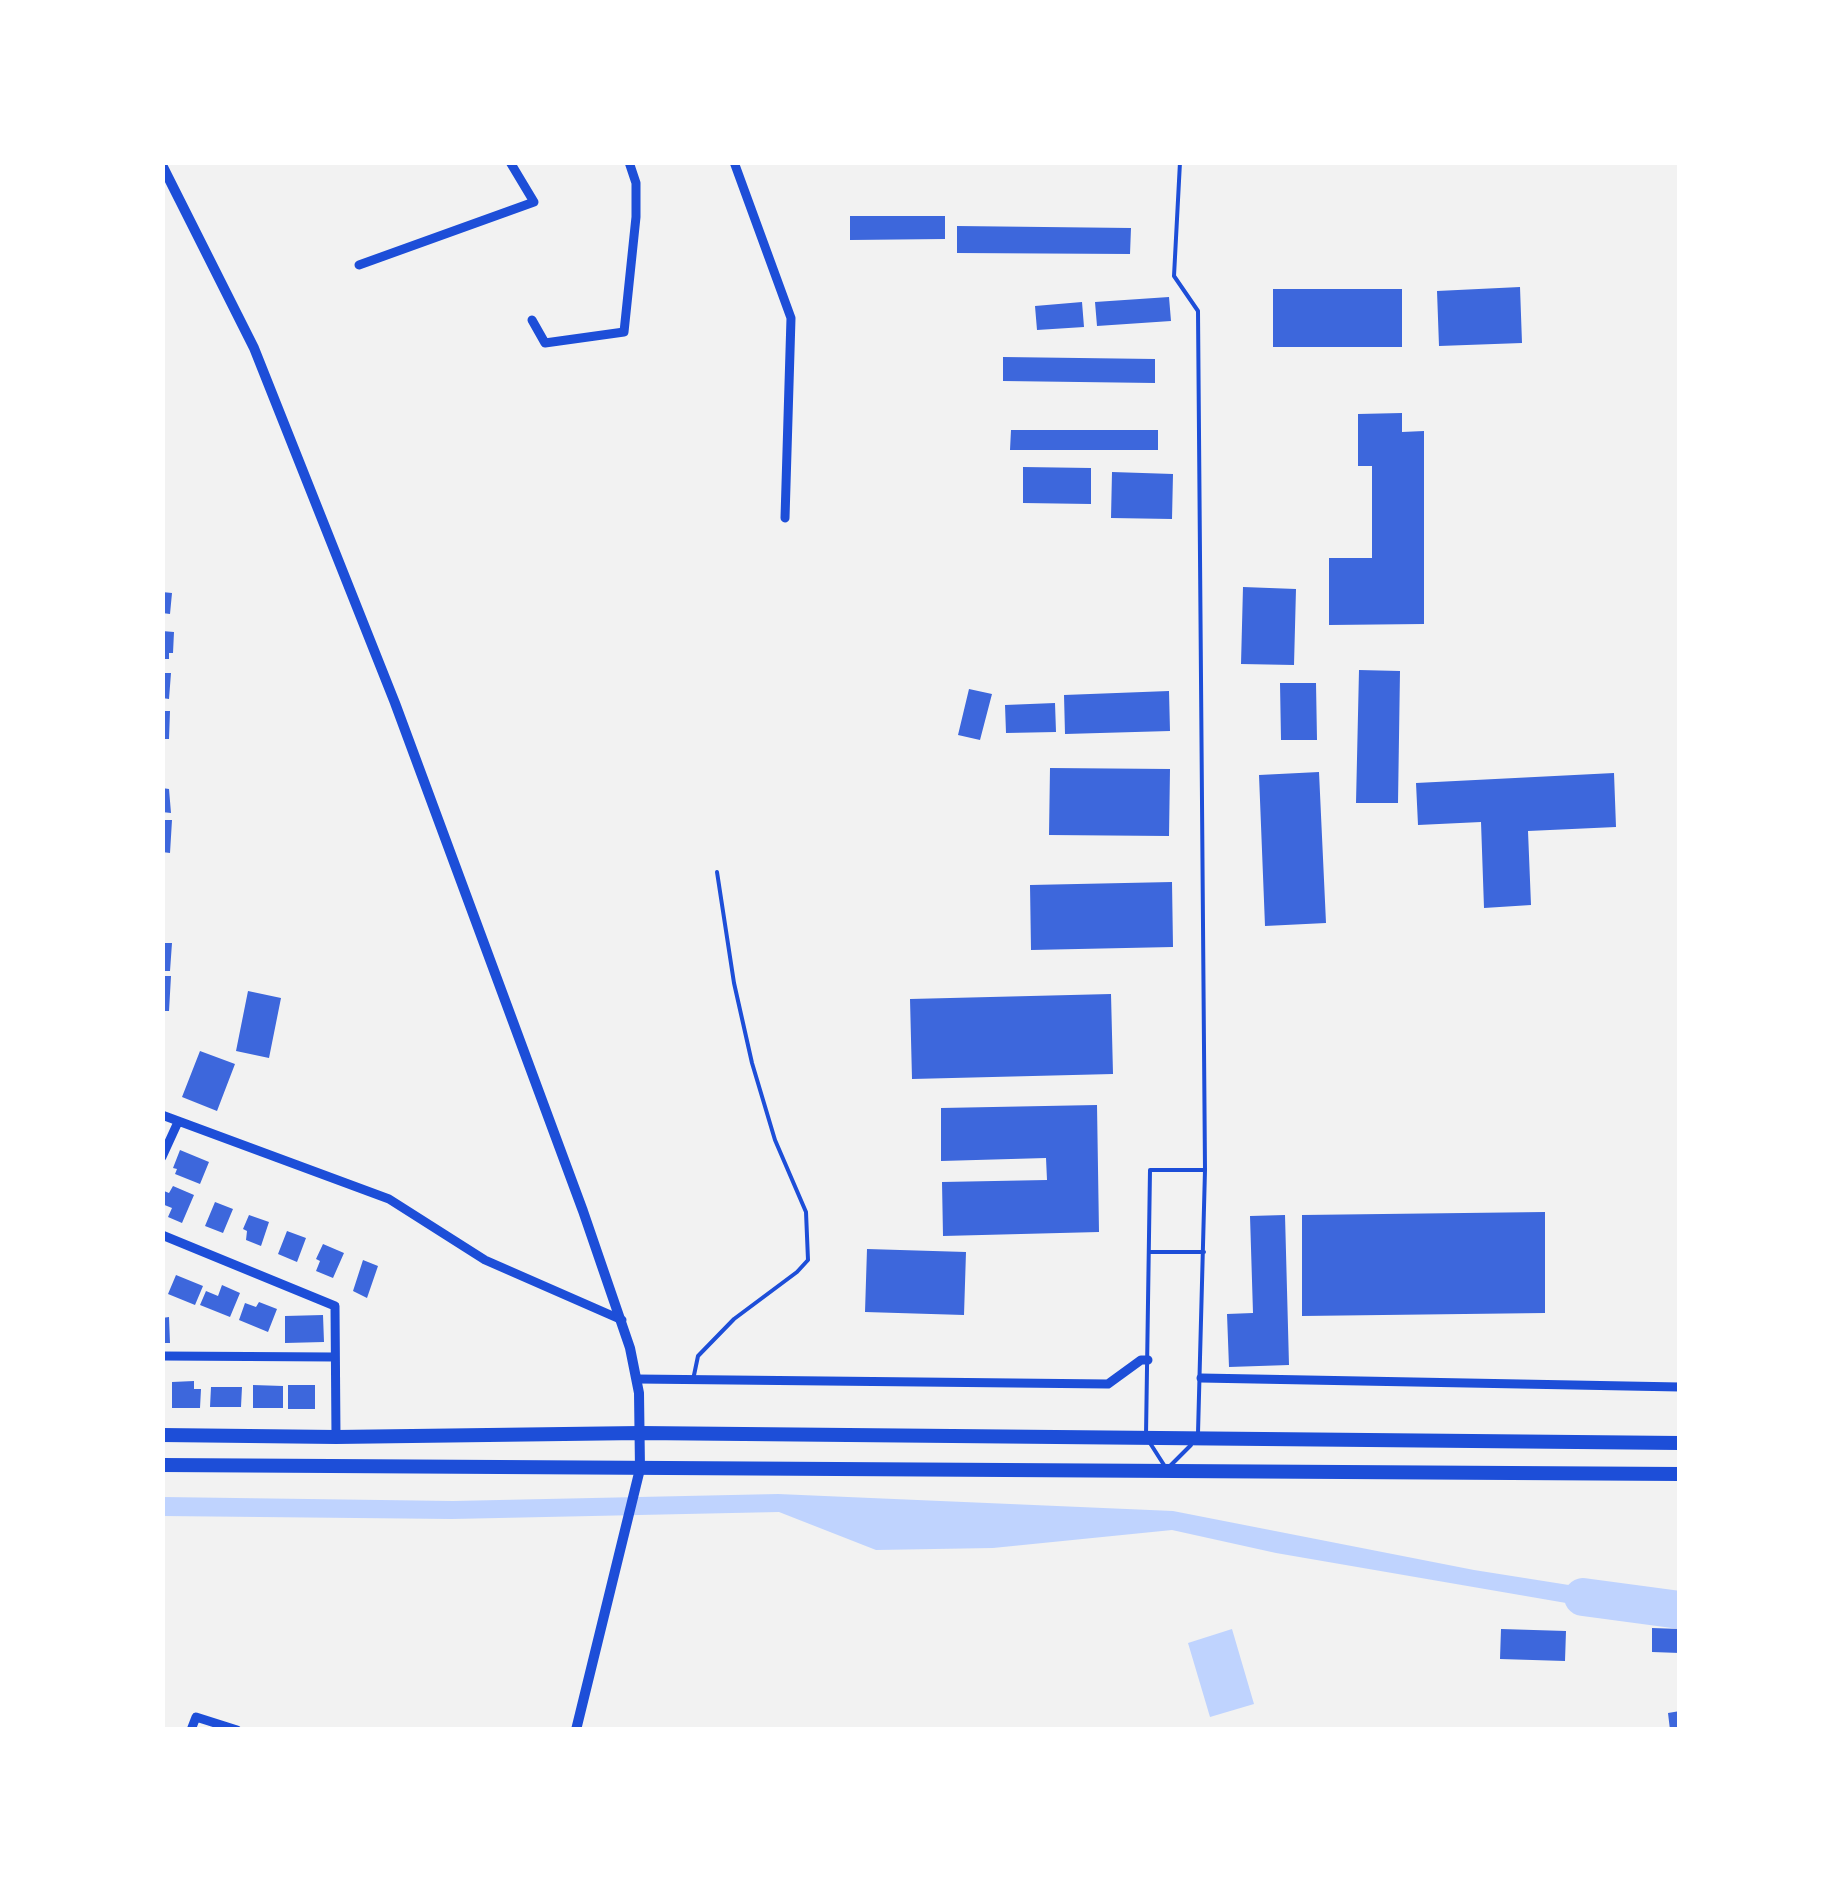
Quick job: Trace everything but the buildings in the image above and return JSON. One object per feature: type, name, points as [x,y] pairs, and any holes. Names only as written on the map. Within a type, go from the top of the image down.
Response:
[{"type":"highway","points":[[162,1435],[640,1434],[1680,1443]]},
{"type":"highway","points":[[162,1465],[1680,1474]]},
{"type":"street","points":[[359,265],[534,202],[510,162]]},
{"type":"street","points":[[532,320],[545,343],[624,332],[636,217],[636,183],[628,162]]},
{"type":"street","points":[[734,162],[790,318],[785,518]]},
{"type":"street","points":[[162,165],[254,348],[381,667],[622,1320],[637,1379],[640,1469],[576,1730]]},
{"type":"street","points":[[162,1115],[389,1199],[485,1260],[622,1320]]},
{"type":"street","points":[[162,1157],[178,1122]]},
{"type":"street","points":[[162,1235],[334,1306],[336,1437]]},
{"type":"street","points":[[162,1356],[334,1358]]},
{"type":"street","points":[[637,1379],[1108,1384],[1141,1360],[1148,1360]]},
{"type":"street","points":[[1200,1378],[1680,1387]]},
{"type":"street","points":[[191,1730],[196,1718],[238,1730]]},
{"type":"lane","points":[[1180,162],[1174,276],[1198,311],[1205,1170],[1198,1438],[1167,1469],[1146,1438],[1150,1170],[1205,1170]]},
{"type":"lane","points":[[692,1380],[698,1356],[734,1319],[808,1260],[806,1212],[775,1140],[752,1064],[734,982],[717,872]]},
{"type":"lane","points":[[1150,1252],[1204,1252]]},
{"type":"water","points":[[778,1494],[1173,1511],[1474,1570],[1632,1595],[1630,1614],[1276,1553],[1172,1530],[993,1548],[876,1550],[779,1512],[452,1519],[163,1516],[163,1497],[453,1501]]},
{"type":"water","points":[[1232,1629],[1254,1704],[1210,1717],[1188,1643]]},
{"type":"waterway","points":[[1583,1597],[1680,1610]]}]
